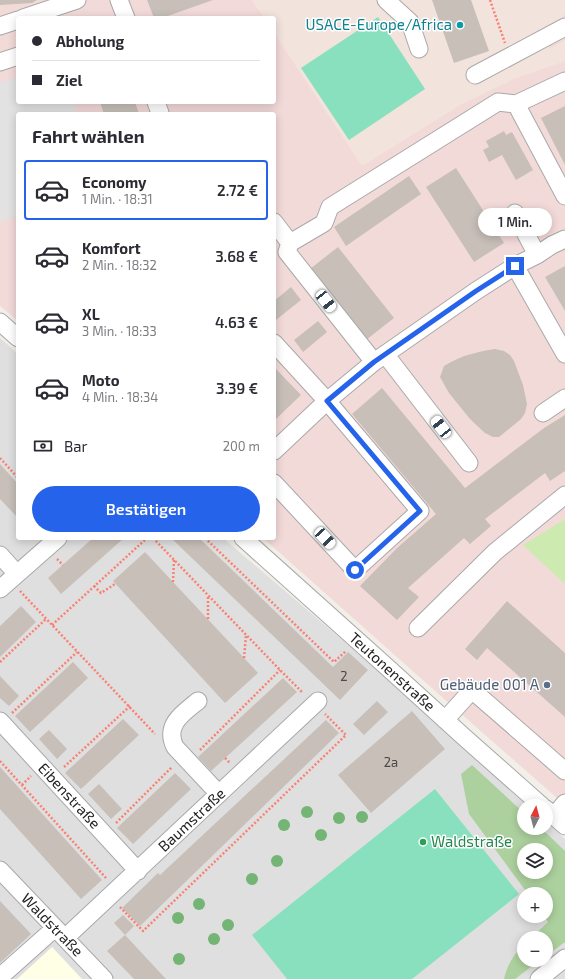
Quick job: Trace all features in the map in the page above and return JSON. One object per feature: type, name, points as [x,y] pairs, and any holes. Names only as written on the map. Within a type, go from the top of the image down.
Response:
[{"type":"street","points":[[29,16],[77,0]]},
{"type":"street","points":[[119,0],[125,16]]},
{"type":"street","points":[[386,0],[410,22],[419,49]]},
{"type":"street","points":[[0,26],[16,21]]},
{"type":"street","points":[[475,75],[565,27]]},
{"type":"street","points":[[0,62],[16,57]]},
{"type":"street","points":[[469,463],[287,252],[290,243],[324,223],[330,207],[498,102],[516,104],[565,81]]},
{"type":"street","points":[[516,104],[565,196]]},
{"type":"street","points":[[515,213],[537,255]]},
{"type":"street","points":[[276,225],[290,243]]},
{"type":"street","points":[[276,449],[327,401],[380,358],[476,291],[515,266],[537,255],[552,245],[565,240]]},
{"type":"street","points":[[515,266],[565,354]]},
{"type":"street","points":[[0,322],[16,336]]},
{"type":"street","points":[[276,346],[327,401],[420,511],[355,570],[276,486]]},
{"type":"street","points":[[543,412],[565,398]]},
{"type":"street","points":[[418,628],[495,552],[565,495]]},
{"type":"street","points":[[0,555],[9,581],[56,540]]},
{"type":"street","name":"Teutonenstraße","points":[[245,540],[535,799]]},
{"type":"street","points":[[445,720],[472,690],[565,771]]},
{"type":"street","points":[[198,701],[174,723],[171,731],[172,742],[181,763],[219,794]]},
{"type":"street","name":"Baumstraße","points":[[0,977],[113,894],[317,703]]},
{"type":"street","name":"Eibenstraße","points":[[1,722],[138,870]]},
{"type":"street","points":[[553,813],[565,803]]},
{"type":"street","name":"Waldstraße","points":[[0,870],[104,979]]},
{"type":"street","points":[[541,978],[565,958]]},
{"type":"path","points":[[490,0],[510,56]]},
{"type":"path","points":[[0,458],[16,476]]},
{"type":"path","points":[[52,625],[145,540]]},
{"type":"path","points":[[0,761],[143,931],[346,735],[317,703],[280,670],[155,540]]},
{"type":"path","points":[[207,540],[334,662],[342,654]]},
{"type":"path","points":[[173,582],[174,560]]},
{"type":"path","points":[[9,581],[159,738]]},
{"type":"path","points":[[94,586],[101,593],[115,584]]},
{"type":"path","points":[[208,595],[208,619]]},
{"type":"path","points":[[0,662],[46,618]]},
{"type":"path","points":[[244,658],[246,634]]},
{"type":"path","points":[[1,722],[77,652]]},
{"type":"path","points":[[104,834],[280,670]]},
{"type":"path","points":[[52,778],[130,706]]},
{"type":"shaded area","points":[[0,0],[565,0],[565,805],[265,540],[276,540],[276,112],[16,112],[16,319],[0,306]]},
{"type":"shaded area","points":[[252,0],[565,0],[565,13],[563,17],[555,23],[541,29],[550,49],[565,40],[565,61],[514,79],[462,104],[362,166],[276,36],[276,16],[263,16]]},
{"type":"shaded area","points":[[16,78],[16,104],[73,104],[75,112],[16,112],[16,217],[0,222],[0,83]]},
{"type":"shaded area","points":[[0,338],[16,352],[16,540],[225,540],[394,684],[520,799],[517,799],[517,835],[553,835],[553,828],[565,839],[565,979],[0,979]]},
{"type":"shaded area","points":[[52,947],[82,979],[17,979]]},
{"type":"green space","points":[[378,17],[425,89],[349,140],[301,68]]},
{"type":"green space","points":[[565,519],[565,584],[523,545]]},
{"type":"green space","points":[[472,765],[517,807],[517,835],[548,835],[565,851],[565,942],[553,951],[553,931],[538,931],[547,923],[553,923],[553,887],[523,887],[469,814],[461,774]]},
{"type":"green space","name":"Waldstraße","points":[[435,789],[517,892],[517,896],[412,979],[287,979],[252,935]]},
{"type":"green space","points":[[517,952],[517,967],[531,967],[515,979],[504,979],[511,960]]},
{"type":"building","points":[[0,0],[37,0],[32,3],[0,5]]},
{"type":"building","points":[[147,0],[213,0],[168,16],[153,16]]},
{"type":"building","name":"USACE-Europe/Africa","points":[[432,0],[471,0],[489,51],[454,63]]},
{"type":"building","points":[[101,104],[136,104],[138,112],[103,112]]},
{"type":"building","points":[[565,106],[565,165],[541,118]]},
{"type":"building","points":[[504,131],[506,135],[512,132],[533,170],[516,180],[502,155],[489,162],[483,150],[489,147],[486,141]]},
{"type":"building","points":[[456,168],[504,243],[474,262],[426,187]]},
{"type":"building","points":[[409,176],[421,194],[346,246],[334,227]]},
{"type":"building","points":[[338,247],[394,318],[366,340],[310,269]]},
{"type":"building","points":[[565,266],[565,311],[545,277]]},
{"type":"building","points":[[291,287],[301,300],[276,320],[276,299]]},
{"type":"building","points":[[318,321],[327,332],[303,352],[294,340]]},
{"type":"building","points":[[495,349],[504,351],[510,355],[514,361],[523,385],[527,404],[525,413],[521,419],[499,437],[493,437],[485,433],[470,419],[449,393],[440,377],[444,366],[451,362],[464,356]]},
{"type":"building","points":[[276,369],[301,395],[276,419]]},
{"type":"building","points":[[382,388],[465,488],[544,428],[565,415],[565,471],[550,481],[545,473],[485,519],[491,526],[470,544],[464,538],[408,588],[419,597],[397,620],[360,586],[397,548],[436,514],[352,414]]},
{"type":"building","points":[[0,464],[16,482],[16,516],[0,499]]},
{"type":"building","points":[[91,540],[122,540],[61,594],[48,578]]},
{"type":"building","points":[[173,540],[201,540],[333,667],[348,652],[368,670],[340,700]]},
{"type":"building","points":[[145,552],[258,673],[225,703],[113,581]]},
{"type":"building","name":"Gebäude 001 A","points":[[507,601],[565,653],[565,717],[487,648],[477,660],[465,649]]},
{"type":"building","points":[[21,606],[36,622],[0,657],[0,626]]},
{"type":"building","points":[[73,662],[88,678],[30,732],[15,716]]},
{"type":"building","points":[[0,676],[19,696],[9,706],[0,698]]},
{"type":"building","points":[[283,678],[297,692],[211,771],[198,757]]},
{"type":"building","points":[[377,701],[388,712],[364,735],[353,724]]},
{"type":"building","points":[[412,711],[445,749],[371,813],[338,775]]},
{"type":"building","points":[[123,719],[139,735],[81,789],[65,773]]},
{"type":"building","points":[[326,720],[339,733],[140,926],[122,908],[158,873],[160,875]]},
{"type":"building","points":[[49,730],[67,749],[57,759],[39,739]]},
{"type":"building","points":[[0,767],[102,880],[81,899],[0,809]]},
{"type":"building","points":[[175,773],[191,789],[133,844],[117,828]]},
{"type":"building","points":[[99,784],[122,809],[111,819],[88,794]]},
{"type":"building","points":[[0,901],[31,934],[0,963]]},
{"type":"building","points":[[123,915],[134,926],[125,935],[114,923]]},
{"type":"building","points":[[125,935],[166,979],[134,979],[107,951]]},
{"type":"place","name":"USACE-Europe/Africa","points":[[460,25]]},
{"type":"place","name":"Gebäude 001 A","points":[[547,685]]},
{"type":"place","name":"Waldstraße","points":[[423,842]]},
{"type":"route","points":[[355,570],[420,511],[327,401],[374,362],[476,291],[515,266]]}]
